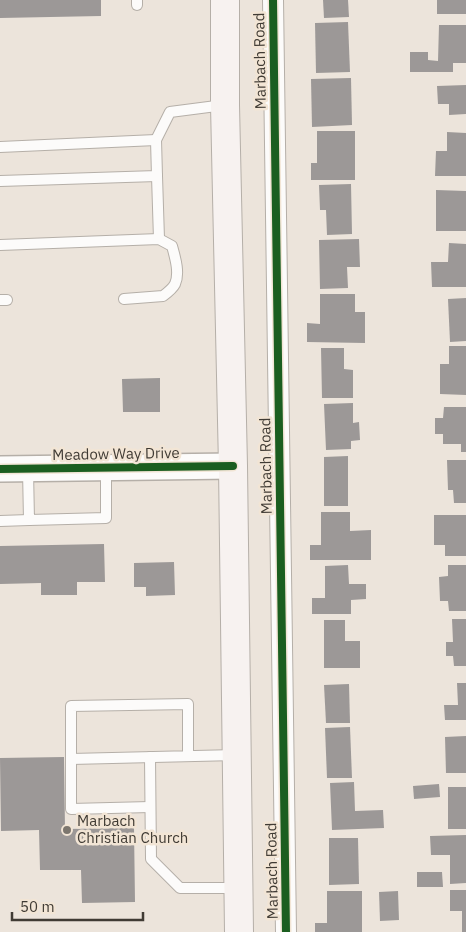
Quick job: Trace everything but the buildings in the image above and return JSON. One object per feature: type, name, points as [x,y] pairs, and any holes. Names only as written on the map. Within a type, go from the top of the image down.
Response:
[{"type":"main road","points":[[225,0],[225,105],[239,932]]},
{"type":"street","name":"Marbach Road","points":[[273,0],[286,932]]},
{"type":"street","name":"Meadow Way Drive","points":[[0,469],[232,466]]},
{"type":"lane","points":[[159,239],[156,140],[170,112],[225,105]]},
{"type":"lane","points":[[0,147],[156,140]]},
{"type":"lane","points":[[0,182],[157,176]]},
{"type":"lane","points":[[0,245],[159,239],[172,246],[176,259],[175,285],[163,296],[124,299]]},
{"type":"lane","points":[[28,468],[29,520]]},
{"type":"lane","points":[[0,521],[106,518],[106,468]]},
{"type":"lane","points":[[150,807],[71,809],[71,706],[188,704],[188,756]]},
{"type":"lane","points":[[71,758],[237,755]]},
{"type":"lane","points":[[150,757],[151,859],[180,888],[239,888]]},
{"type":"cycle path","points":[[273,0],[286,932]]},
{"type":"cycle path","points":[[0,469],[233,466]]},
{"type":"place","name":"Marbach Christian Church","points":[[67,830]]}]
